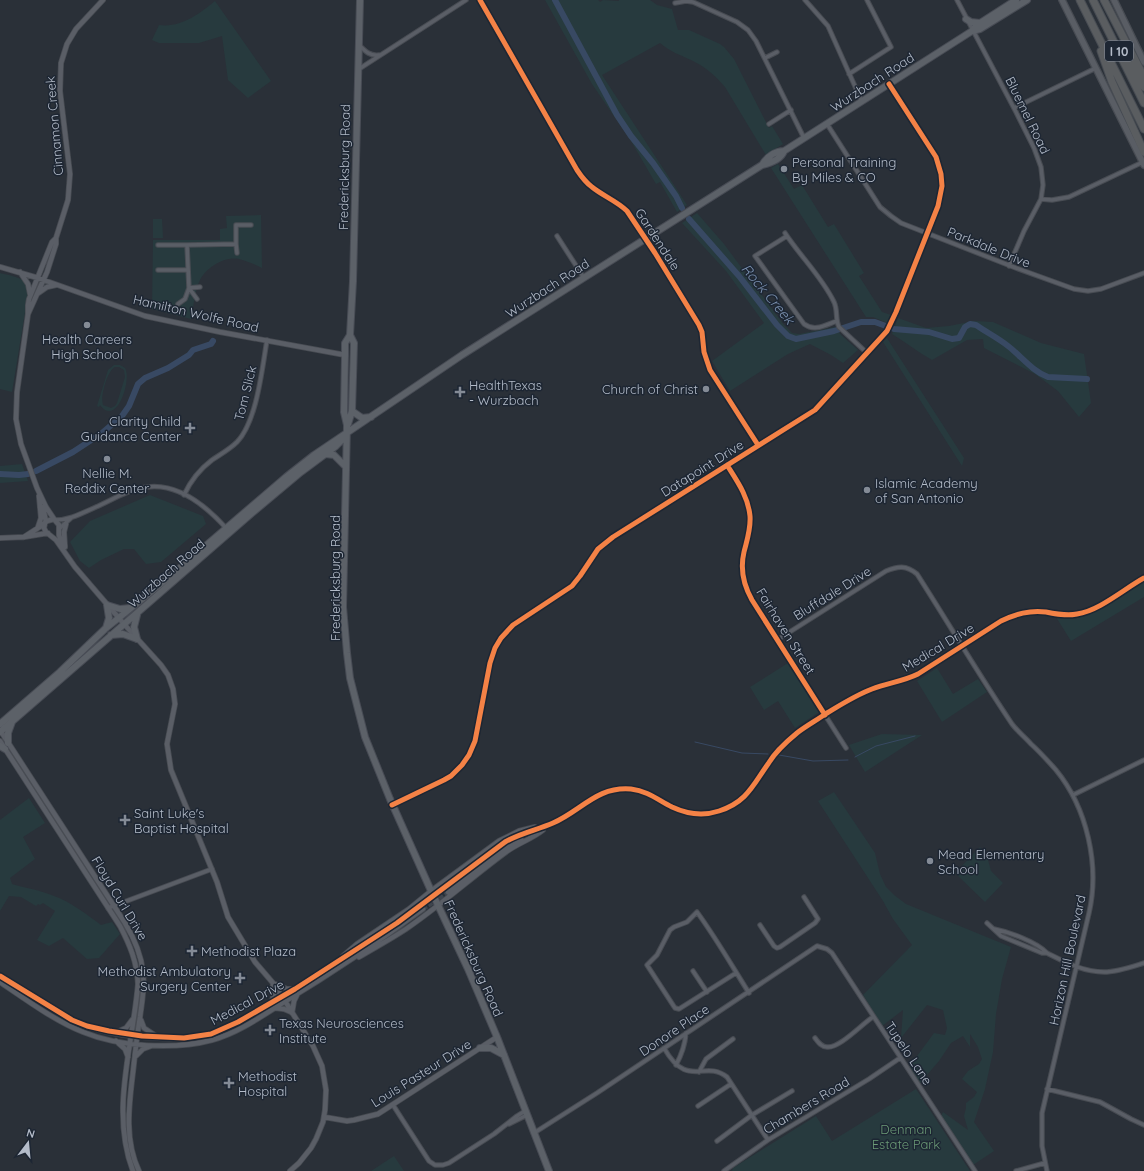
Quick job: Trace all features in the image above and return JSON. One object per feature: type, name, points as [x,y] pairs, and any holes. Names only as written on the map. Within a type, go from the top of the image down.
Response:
[{"type":"highway","name":"I 10","points":[[1080,0],[1144,129]]},
{"type":"highway","name":"I 10","points":[[1093,0],[1144,103]]},
{"type":"highway","points":[[1104,0],[1144,77]]},
{"type":"highway","points":[[1104,23],[1133,67],[1144,87]]},
{"type":"highway","points":[[1094,28],[1112,82],[1144,152]]},
{"type":"main road","name":"Fredericksburg Road","points":[[360,0],[353,281],[350,335],[345,344],[344,412],[347,425],[347,434],[344,607],[350,678],[365,737],[392,805],[468,969],[497,1037],[549,1171]]},
{"type":"main road","name":"Wurzbach Road","points":[[13,717],[112,635],[286,477],[336,439],[347,434],[462,355],[762,165],[770,163],[782,155],[784,151],[972,31],[980,23],[1016,0]]},
{"type":"main road","name":"Wurzbach Road","points":[[972,31],[980,29],[1027,0]]},
{"type":"main road","points":[[1062,0],[1143,164]]},
{"type":"main road","points":[[1114,0],[1142,53],[1144,62]]},
{"type":"main road","points":[[966,19],[971,22],[980,23]]},
{"type":"main road","name":"Fredericksburg Road","points":[[347,425],[352,411],[354,343],[350,335]]},
{"type":"main road","points":[[345,355],[353,364]]},
{"type":"main road","points":[[352,411],[362,418],[371,417]]},
{"type":"main road","name":"Wurzbach Road","points":[[0,729],[105,629],[301,472],[337,446],[347,434]]},
{"type":"main road","points":[[326,454],[334,456],[346,467]]},
{"type":"main road","points":[[105,629],[109,620],[107,604],[122,610],[133,608]]},
{"type":"main road","points":[[137,639],[134,622],[139,611]]},
{"type":"main road","points":[[112,635],[123,634],[137,639]]},
{"type":"main road","points":[[0,716],[13,717],[5,746]]},
{"type":"main road","points":[[480,1048],[491,1048],[504,1055]]},
{"type":"street","name":"Cinnamon Creek","points":[[28,314],[43,280],[56,244],[56,238],[66,209],[70,184],[60,91],[61,63],[67,44],[76,29],[103,0]]},
{"type":"street","points":[[358,70],[466,0]]},
{"type":"street","name":"Gardendale","points":[[480,0],[576,170],[591,186],[623,206],[646,238],[699,325],[702,332],[704,352],[710,370],[758,445]]},
{"type":"street","points":[[806,0],[828,26],[862,102]]},
{"type":"street","points":[[849,74],[891,47],[867,0]]},
{"type":"street","name":"Bluemel Road","points":[[957,0],[972,31],[1014,108],[1040,163],[1043,184],[1041,199],[1024,230],[1009,266]]},
{"type":"street","points":[[675,3],[690,1],[745,27],[754,37],[804,138]]},
{"type":"street","points":[[358,43],[367,53],[380,55]]},
{"type":"street","points":[[765,58],[777,52]]},
{"type":"street","points":[[1014,108],[1096,68]]},
{"type":"street","name":"Datapoint Drive","points":[[392,805],[444,780],[457,770],[469,755],[477,734],[492,656],[505,632],[513,625],[572,586],[592,556],[602,545],[619,532],[797,422],[818,407],[887,331],[892,322],[927,233],[940,197],[942,186],[939,167],[930,147],[889,84]]},
{"type":"street","points":[[769,124],[790,110]]},
{"type":"street","name":"Parkdale Drive","points":[[827,124],[880,207],[898,221],[1009,266],[1066,287],[1081,290],[1101,289],[1144,273]]},
{"type":"street","points":[[1041,199],[1052,200],[1069,197],[1143,164]]},
{"type":"street","points":[[237,253],[236,225],[251,225]]},
{"type":"street","points":[[837,322],[818,328],[810,327],[804,324],[755,256],[786,234],[832,299],[836,309],[839,327],[867,353]]},
{"type":"street","points":[[557,236],[584,278]]},
{"type":"street","name":"Cinnamon Creek","points":[[30,295],[52,242],[56,238]]},
{"type":"street","points":[[158,245],[236,244]]},
{"type":"street","points":[[178,304],[185,299],[189,288],[187,245]]},
{"type":"street","name":"Hamilton Wolfe Road","points":[[0,267],[59,285],[145,316],[345,355]]},
{"type":"street","points":[[158,270],[188,270]]},
{"type":"street","points":[[20,272],[28,284],[30,295],[17,392],[17,428],[21,444],[46,507],[59,525],[61,541],[68,557]]},
{"type":"street","points":[[36,295],[47,287],[59,285]]},
{"type":"street","points":[[189,288],[200,287]]},
{"type":"street","points":[[189,288],[197,299]]},
{"type":"street","name":"Tom Slick","points":[[184,495],[189,484],[208,463],[238,442],[246,429],[254,409],[267,340]]},
{"type":"street","name":"Fairhaven Street","points":[[727,465],[745,495],[749,511],[750,530],[742,562],[744,582],[749,594],[846,748]]},
{"type":"street","points":[[24,537],[50,520],[71,518],[142,488],[160,487],[184,495],[198,502],[228,530]]},
{"type":"street","points":[[38,488],[41,518],[38,529]]},
{"type":"street","points":[[39,494],[45,511],[45,530],[56,540],[68,557],[107,604],[161,665],[170,680],[173,689],[174,703],[167,744],[171,770],[220,888],[231,924],[255,962],[282,996],[316,1051],[323,1070],[326,1090],[324,1117],[320,1130],[311,1148],[299,1163],[290,1171]]},
{"type":"street","points":[[0,538],[55,534],[71,518]]},
{"type":"street","points":[[66,524],[64,532],[66,551]]},
{"type":"street","name":"Bluffdale Drive","points":[[777,640],[886,571],[899,566]]},
{"type":"street","name":"Horizon Hill Boulevard","points":[[899,566],[909,568],[917,574],[1013,726],[1056,771],[1073,796],[1079,808],[1087,833],[1093,868],[1090,909],[1047,1089],[1041,1123],[1042,1146],[1048,1171]]},
{"type":"street","name":"Medical Drive","points":[[448,892],[504,848],[543,830],[594,796],[605,792],[618,789],[631,789],[648,793],[672,807],[692,813],[705,814],[724,809],[735,804],[748,794],[754,787],[768,762],[802,729],[857,695],[879,686],[905,680],[918,674],[1001,622],[1019,614],[1038,612],[1070,615],[1091,610],[1144,578]]},
{"type":"street","name":"Floyd Curl Drive","points":[[0,729],[5,746],[120,926],[130,946],[137,971],[138,984],[125,1078],[123,1134],[133,1171]]},
{"type":"street","name":"Floyd Curl Drive","points":[[0,741],[5,746],[126,923],[136,944],[143,970],[144,997],[136,1044],[130,1099],[129,1134],[139,1171]]},
{"type":"street","points":[[1073,796],[1144,760]]},
{"type":"street","points":[[336,962],[357,944],[409,909],[504,838],[526,828],[552,824]]},
{"type":"street","name":"Medical Drive","points":[[446,886],[515,836],[552,824]]},
{"type":"street","points":[[343,966],[406,929],[505,852],[514,846],[536,836],[543,830]]},
{"type":"street","points":[[108,908],[212,869]]},
{"type":"street","points":[[760,925],[774,946],[777,948],[780,947],[816,923],[818,919],[804,897]]},
{"type":"street","name":"Medical Drive","points":[[0,976],[80,1024],[115,1033],[138,1036],[189,1038],[212,1034],[238,1022],[295,989],[422,907],[343,966],[241,1028],[213,1040],[171,1046],[136,1044],[116,1041],[84,1033],[69,1026],[0,982]]},
{"type":"street","points":[[736,973],[683,1008],[679,1009],[675,1008],[647,964],[657,955],[668,932],[674,927],[687,922],[697,912],[749,992]]},
{"type":"street","points":[[987,923],[1001,936],[1042,953],[1047,953],[1077,967],[1103,972],[1119,970],[1144,963]]},
{"type":"street","points":[[993,929],[1014,935],[1044,949],[1047,953]]},
{"type":"street","points":[[1012,940],[1014,935]]},
{"type":"street","points":[[130,946],[136,944]]},
{"type":"street","name":"Donore Place","points":[[533,1133],[749,992],[816,946],[825,948]]},
{"type":"street","name":"Tupelo Lane","points":[[825,948],[832,953],[975,1171]]},
{"type":"street","points":[[693,971],[707,992]]},
{"type":"street","points":[[273,983],[286,989],[295,989]]},
{"type":"street","points":[[271,1003],[274,995],[273,983]]},
{"type":"street","points":[[292,1013],[294,1001],[298,994]]},
{"type":"street","points":[[34,1004],[37,999]]},
{"type":"street","points":[[275,1008],[284,1008],[292,1013]]},
{"type":"street","points":[[115,1033],[128,1026],[134,1016]]},
{"type":"street","points":[[140,1017],[144,1028],[151,1034],[159,1037]]},
{"type":"street","points":[[815,1038],[821,1045],[831,1047],[856,1032],[864,1023],[873,1017]]},
{"type":"street","points":[[676,1065],[682,1055],[686,1033]]},
{"type":"street","name":"Louis Pasteur Drive","points":[[324,1117],[347,1121],[363,1119],[378,1114],[497,1037]]},
{"type":"street","points":[[699,1072],[706,1058],[733,1039]]},
{"type":"street","points":[[116,1041],[125,1049],[128,1057]]},
{"type":"street","points":[[135,1057],[142,1048],[153,1045]]},
{"type":"street","points":[[664,1048],[676,1065],[685,1070],[718,1072],[727,1077],[768,1140]]},
{"type":"street","name":"Chambers Road","points":[[727,1170],[768,1140],[869,1079],[900,1058]]},
{"type":"street","points":[[698,1106],[731,1084]]},
{"type":"street","points":[[1047,1089],[1100,1102],[1131,1119],[1144,1124]]},
{"type":"street","points":[[718,1141],[752,1115],[792,1091]]},
{"type":"street","points":[[393,1105],[429,1161],[435,1165],[449,1163],[526,1113]]},
{"type":"street","points":[[1016,1171],[1045,1163]]},
{"type":"green space","points":[[545,0],[598,0],[600,2],[603,0],[650,0],[657,5],[672,9],[678,30],[689,30],[720,44],[734,59],[769,128],[772,126],[783,144],[766,155],[725,87],[709,71],[691,60],[671,51],[660,43],[602,75],[687,205],[677,212],[660,182],[656,184],[631,141],[592,84]]},
{"type":"green space","points":[[215,1],[271,81],[248,98],[228,80],[222,36],[199,43],[159,43],[152,40],[159,25],[175,24],[189,19],[203,11]]},
{"type":"green space","points":[[778,164],[794,189],[802,185],[828,227],[834,224],[864,273],[859,276],[882,312],[891,315],[887,323],[873,317],[866,317],[771,168]]},
{"type":"green space","points":[[697,213],[724,244],[784,325],[792,333],[799,334],[835,327],[841,335],[858,350],[843,363],[810,344],[788,354],[730,391],[712,361],[764,323],[726,271],[682,223]]},
{"type":"green space","points":[[261,215],[262,268],[239,259],[227,259],[211,267],[198,284],[191,319],[152,309],[153,240],[220,240],[220,229],[227,228],[226,216]]},
{"type":"green space","points":[[153,219],[162,219],[163,238],[153,238]]},
{"type":"green space","points":[[0,273],[22,280],[28,288],[12,392],[0,389]]},
{"type":"green space","points":[[898,318],[926,328],[949,326],[974,321],[993,322],[1041,343],[1084,354],[1091,403],[1079,417],[1058,391],[1035,374],[984,348],[983,339],[967,340],[932,360],[892,334]]},
{"type":"green space","points":[[887,338],[964,458],[962,466],[883,342]]},
{"type":"green space","points":[[114,365],[120,365],[125,368],[127,374],[125,391],[122,399],[112,410],[106,410],[100,405],[99,407],[97,406],[108,370]],"holes":[[[119,367],[124,370],[125,377],[117,403],[111,408],[103,405],[102,396],[109,374],[112,369]]]},
{"type":"green space","points":[[22,464],[28,481],[0,483],[0,466]]},
{"type":"green space","points":[[150,495],[203,516],[206,524],[161,562],[146,564],[134,549],[124,549],[101,560],[89,568],[80,561],[70,542],[90,521]]},
{"type":"green space","points":[[1144,582],[1144,597],[1071,641],[1056,617],[1069,617],[1092,612],[1113,602]]},
{"type":"green space","points":[[788,663],[819,712],[795,728],[778,701],[764,710],[750,687]]},
{"type":"green space","points":[[937,668],[953,694],[978,679],[987,692],[942,722],[917,681]]},
{"type":"green space","points":[[882,734],[922,735],[865,772],[849,745]]},
{"type":"green space","points":[[834,792],[875,853],[880,874],[886,887],[894,895],[906,904],[1011,947],[1002,979],[996,1014],[993,1052],[985,1089],[974,1122],[994,1151],[973,1165],[941,1116],[943,1112],[968,1130],[964,1116],[966,1103],[974,1097],[977,1092],[962,1079],[968,1071],[979,1064],[982,1059],[978,1047],[970,1034],[970,1047],[963,1036],[951,1043],[939,1061],[920,1083],[909,1067],[934,1033],[945,1035],[947,1028],[943,1010],[927,1005],[901,1038],[903,1010],[882,1026],[863,995],[912,945],[893,919],[883,901],[818,801]]},
{"type":"green space","points":[[29,798],[45,823],[23,837],[35,859],[10,878],[12,884],[43,892],[60,899],[101,925],[112,922],[120,934],[99,958],[87,959],[63,938],[49,946],[37,940],[55,911],[43,903],[36,906],[21,897],[9,896],[0,911],[0,820]]},
{"type":"green space","points":[[980,847],[987,856],[991,871],[1003,883],[985,902],[955,873]]},
{"type":"green space","name":"Denman Estate Park","points":[[916,1089],[970,1171],[732,1171],[733,1168],[816,1116],[832,1141]]},
{"type":"green space","points":[[394,1156],[404,1171],[371,1171]]},
{"type":"waterway","name":"Rock Creek","points":[[555,0],[617,115],[631,136],[653,163],[676,196],[682,208]]},
{"type":"waterway","name":"Rock Creek","points":[[689,219],[739,276],[777,325],[788,336],[796,339],[834,331],[861,322],[875,322],[894,329],[929,332],[952,339],[959,338],[965,327],[970,324],[976,325],[1004,343],[1032,367],[1048,377],[1087,379]]},
{"type":"waterway","points":[[36,471],[73,452],[102,433],[122,416],[129,406],[138,384],[145,378],[168,368],[189,355],[193,350],[211,344],[213,341]]},
{"type":"waterway","points":[[0,474],[28,474]]},
{"type":"waterway","points":[[855,757],[876,746],[915,736]]},
{"type":"waterway","points":[[695,742],[742,753],[768,754]]},
{"type":"waterway","points":[[779,755],[813,761],[848,760]]},
{"type":"tunnel","points":[[422,905],[445,886]]},
{"type":"tunnel","points":[[423,909],[448,892]]},
{"type":"cycle path","points":[[480,0],[577,170],[585,181],[627,211],[655,253],[699,325],[702,332],[704,352],[710,370],[758,445]]},
{"type":"cycle path","points":[[392,805],[451,776],[469,755],[475,741],[490,663],[495,648],[501,638],[513,625],[572,586],[598,549],[613,537],[815,410],[887,331],[938,206],[942,186],[941,174],[936,157],[889,84]]},
{"type":"cycle path","points":[[727,465],[742,489],[749,509],[750,525],[742,565],[747,589],[752,600],[825,715]]},
{"type":"cycle path","points":[[0,976],[72,1020],[87,1026],[142,1036],[184,1038],[211,1034],[238,1022],[295,989],[397,923],[505,842],[553,823],[599,795],[608,791],[631,789],[648,794],[672,807],[690,813],[713,813],[719,811],[729,807],[743,798],[774,755],[797,733],[849,700],[872,689],[918,674],[1001,621],[1023,613],[1046,612],[1069,615],[1085,612],[1103,604],[1144,578]]},
{"type":"place","name":"Personal Training By Miles & CO","points":[[784,169]]},
{"type":"place","name":"Health Careers High School","points":[[87,325]]},
{"type":"place","name":"Church of Christ","points":[[706,389]]},
{"type":"place","name":"HealthTexas - Wurzbach","points":[[460,392]]},
{"type":"place","name":"Clarity Child Guidance Center","points":[[190,428]]},
{"type":"place","name":"Nellie M. Reddix Center","points":[[107,459]]},
{"type":"place","name":"Islamic Academy of San Antonio","points":[[867,490]]},
{"type":"place","name":"Saint Luke's Baptist Hospital","points":[[125,820]]},
{"type":"place","name":"Mead Elementary School","points":[[930,861]]},
{"type":"place","name":"Methodist Plaza","points":[[192,951]]},
{"type":"place","name":"Methodist Ambulatory Surgery Center","points":[[240,978]]},
{"type":"place","name":"Texas Neurosciences Institute","points":[[270,1030]]},
{"type":"place","name":"Methodist Hospital","points":[[229,1083]]}]
